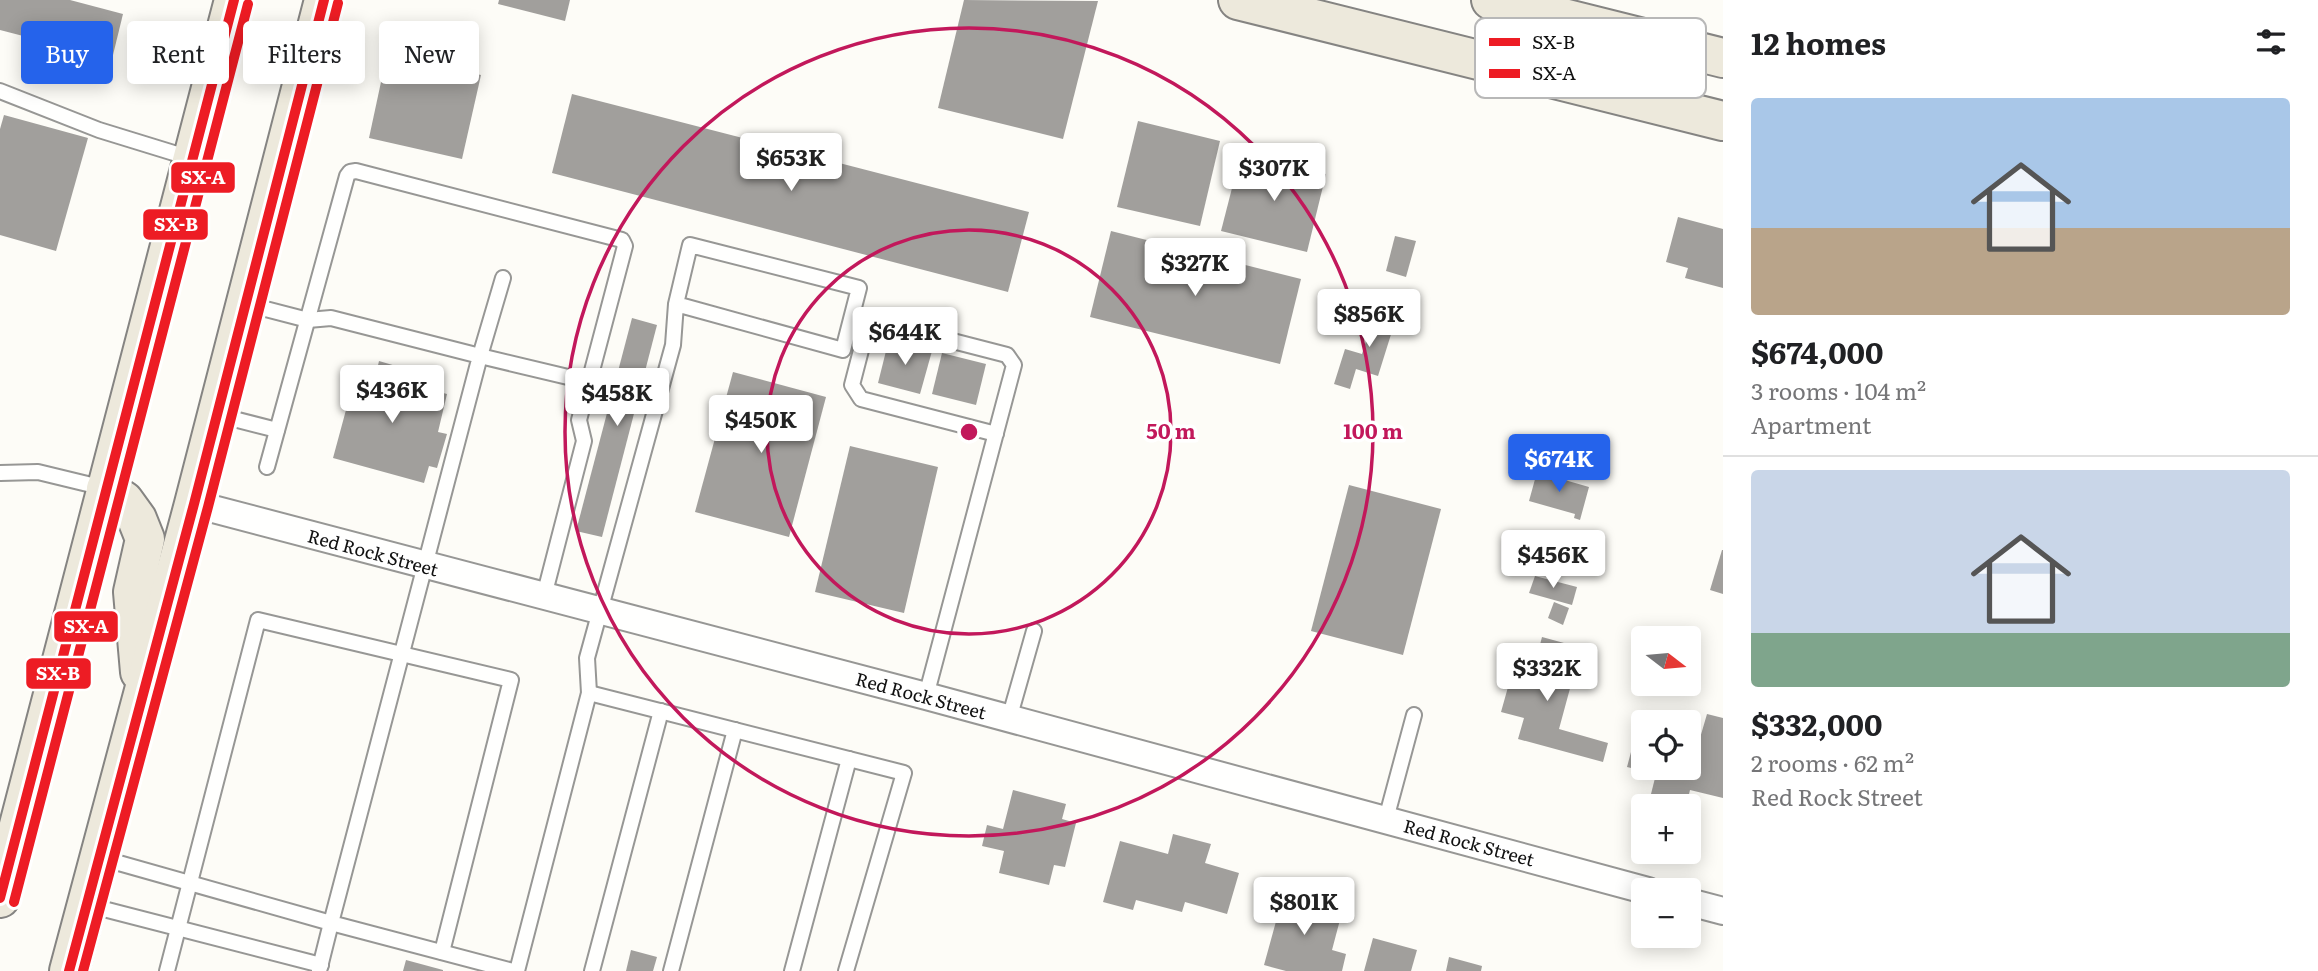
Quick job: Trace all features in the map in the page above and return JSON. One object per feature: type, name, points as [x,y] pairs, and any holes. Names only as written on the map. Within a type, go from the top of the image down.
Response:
[{"type":"main road","points":[[0,898],[234,0]]},
{"type":"main road","points":[[69,971],[194,504],[324,0]]},
{"type":"main road","points":[[1238,0],[1475,59]]},
{"type":"main road","points":[[1491,0],[1563,18]]},
{"type":"main road","points":[[1706,54],[1723,58]]},
{"type":"main road","points":[[1631,98],[1723,121]]},
{"type":"main road","points":[[106,489],[124,501],[137,519],[145,539],[133,592],[142,698]]},
{"type":"street","name":"Red Rock Street","points":[[194,504],[926,696],[1631,886]]},
{"type":"street","points":[[1701,905],[1723,911]]},
{"type":"lane","points":[[0,91],[99,130],[193,159]]},
{"type":"lane","points":[[267,467],[350,172],[356,171],[622,240],[625,246],[579,419],[584,441],[544,596]]},
{"type":"lane","points":[[99,858],[515,971],[589,693],[587,658],[673,345],[676,304],[690,245],[859,288],[843,350],[676,304]]},
{"type":"lane","points":[[87,905],[178,927],[320,968],[437,516],[503,278]]},
{"type":"lane","points":[[245,304],[308,320],[331,318],[589,382]]},
{"type":"lane","points":[[926,696],[996,434],[1014,365],[1007,355],[879,322],[867,327],[852,385],[861,399],[996,434]]},
{"type":"lane","points":[[216,414],[277,430]]},
{"type":"lane","points":[[0,473],[38,472],[106,489]]},
{"type":"lane","points":[[167,971],[258,620],[511,680],[442,952]]},
{"type":"lane","points":[[1009,719],[1034,631]]},
{"type":"lane","points":[[589,693],[904,773],[846,971]]},
{"type":"lane","points":[[592,971],[661,711]]},
{"type":"lane","points":[[1387,819],[1414,715]]},
{"type":"lane","points":[[671,971],[735,730]]},
{"type":"lane","points":[[792,971],[849,759]]},
{"type":"building","points":[[0,0],[70,0],[123,14],[113,55],[113,21],[21,21],[21,35],[0,30]]},
{"type":"building","points":[[499,0],[570,0],[565,21],[498,4]]},
{"type":"building","points":[[964,0],[1098,1],[1063,139],[938,108]]},
{"type":"building","points":[[381,84],[479,84],[462,159],[369,138]]},
{"type":"building","points":[[572,94],[1029,212],[1008,292],[552,173]]},
{"type":"building","points":[[4,115],[88,138],[56,251],[0,235],[0,129]]},
{"type":"building","points":[[1138,121],[1220,141],[1200,226],[1117,207]]},
{"type":"building","points":[[1241,153],[1326,174],[1307,252],[1221,231]]},
{"type":"building","points":[[1678,217],[1723,229],[1723,288],[1685,278],[1688,268],[1666,262]]},
{"type":"building","points":[[1111,231],[1301,279],[1280,364],[1090,317]]},
{"type":"building","points":[[1395,236],[1416,241],[1406,277],[1386,271]]},
{"type":"building","points":[[1377,306],[1398,312],[1378,376],[1356,369],[1350,389],[1334,384],[1345,349],[1362,354]]},
{"type":"building","points":[[632,318],[657,325],[602,537],[576,531]]},
{"type":"building","points":[[889,339],[932,351],[920,394],[878,383]]},
{"type":"building","points":[[942,353],[986,364],[976,405],[932,394]]},
{"type":"building","points":[[379,361],[413,371],[409,384],[447,394],[438,432],[447,434],[437,468],[429,466],[424,483],[333,458],[356,373],[375,378]]},
{"type":"building","points":[[733,372],[826,397],[789,537],[695,512]]},
{"type":"building","points":[[850,446],[938,467],[904,613],[815,592]]},
{"type":"building","points":[[1537,472],[1589,487],[1580,520],[1574,518],[1575,514],[1529,501]]},
{"type":"building","points":[[1349,485],[1441,509],[1403,655],[1311,631]]},
{"type":"building","points":[[1723,550],[1723,594],[1710,590]]},
{"type":"building","points":[[1535,576],[1577,587],[1572,605],[1529,593]]},
{"type":"building","points":[[1554,602],[1569,608],[1563,625],[1548,618]]},
{"type":"building","points":[[1542,637],[1564,643],[1558,665],[1575,670],[1559,729],[1608,743],[1603,762],[1518,739],[1524,718],[1501,712],[1517,655],[1536,660]]},
{"type":"building","points":[[1707,714],[1723,718],[1723,798],[1690,790],[1689,794],[1651,794],[1654,780],[1701,780],[1701,735]]},
{"type":"building","points":[[1631,752],[1631,768],[1627,767]]},
{"type":"building","points":[[1013,790],[1066,804],[1062,819],[1076,823],[1065,867],[1054,865],[1049,885],[999,873],[1004,851],[982,846],[987,825],[1003,829]]},
{"type":"building","points":[[1173,834],[1211,844],[1205,863],[1239,873],[1227,914],[1185,902],[1182,912],[1136,900],[1133,910],[1103,902],[1120,841],[1168,854]]},
{"type":"building","points":[[1286,885],[1310,892],[1306,907],[1341,916],[1332,950],[1346,954],[1342,971],[1286,971],[1264,965]]},
{"type":"building","points":[[1373,938],[1417,950],[1411,971],[1364,971]]},
{"type":"building","points":[[631,950],[657,957],[653,971],[626,971]]},
{"type":"building","points":[[1449,957],[1482,966],[1481,971],[1446,971]]},
{"type":"building","points":[[406,960],[443,970],[443,971],[403,971]]},
{"type":"transit line","name":"SX-B","points":[[0,898],[234,0]]},
{"type":"transit line","name":"SX-B","points":[[69,971],[194,504],[324,0]]},
{"type":"transit line","name":"SX-A","points":[[83,971],[208,507],[338,3]]},
{"type":"transit line","name":"SX-A","points":[[14,902],[248,4]]}]
